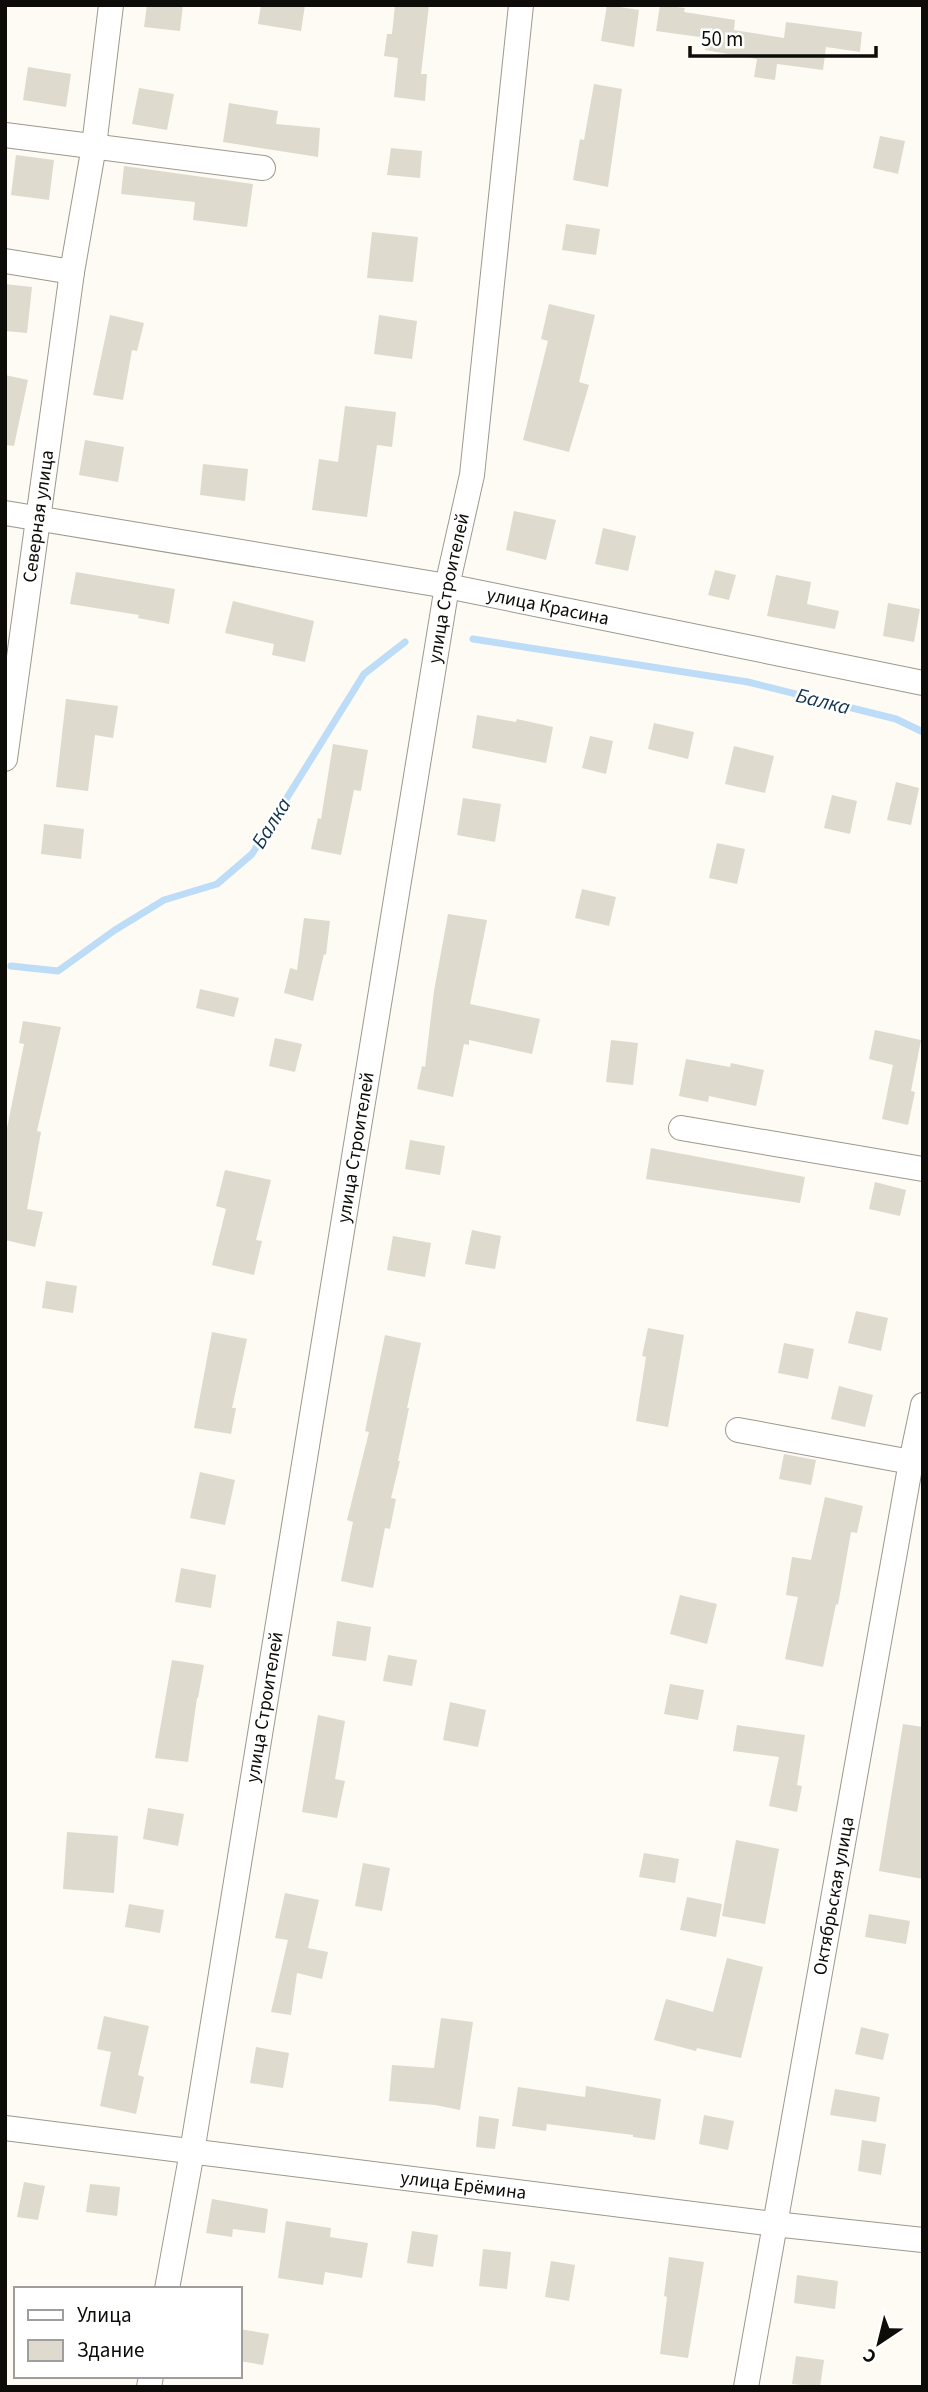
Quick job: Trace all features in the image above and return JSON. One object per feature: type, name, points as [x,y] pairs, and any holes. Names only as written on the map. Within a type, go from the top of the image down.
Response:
[{"type":"street","name":"Северная улица","points":[[5,760],[72,272],[94,146],[111,5]]},
{"type":"street","name":"улица Строителей","points":[[167,2287],[192,2152],[447,586],[471,475],[521,5]]},
{"type":"street","points":[[5,135],[263,168]]},
{"type":"street","points":[[5,261],[72,272]]},
{"type":"street","name":"улица Красина","points":[[5,513],[447,586],[923,683]]},
{"type":"street","points":[[681,1128],[923,1169]]},
{"type":"street","name":"Октябрьская улица","points":[[746,2387],[923,1405]]},
{"type":"street","points":[[738,1430],[911,1462]]},
{"type":"street","name":"улица Ерёмина","points":[[5,2128],[774,2224],[923,2240]]},
{"type":"building","points":[[147,5],[183,5],[180,31],[144,27]]},
{"type":"building","points":[[261,5],[305,5],[301,31],[258,24]]},
{"type":"building","points":[[395,5],[429,5],[421,74],[427,74],[425,101],[394,97],[398,58],[384,56],[387,34],[392,34]]},
{"type":"building","points":[[607,5],[639,10],[634,47],[601,41]]},
{"type":"building","points":[[660,5],[685,8],[684,12],[735,20],[734,30],[784,38],[786,22],[862,32],[860,52],[826,47],[823,70],[777,64],[775,80],[754,77],[757,59],[705,50],[707,38],[656,31]]},
{"type":"building","points":[[28,67],[71,74],[66,107],[23,100]]},
{"type":"building","points":[[594,84],[622,89],[608,187],[573,180],[580,139],[584,140]]},
{"type":"building","points":[[139,88],[174,94],[167,130],[132,124]]},
{"type":"building","points":[[229,103],[278,111],[276,124],[320,128],[318,157],[223,142]]},
{"type":"building","points":[[880,136],[905,141],[898,174],[873,168]]},
{"type":"building","points":[[391,148],[422,151],[420,178],[387,175]]},
{"type":"building","points":[[16,155],[54,160],[49,200],[11,195]]},
{"type":"building","points":[[124,166],[253,184],[247,227],[193,220],[195,202],[121,194]]},
{"type":"building","points":[[566,224],[600,229],[596,255],[562,250]]},
{"type":"building","points":[[372,232],[418,237],[413,282],[367,278]]},
{"type":"building","points":[[5,284],[32,287],[27,333],[5,331]]},
{"type":"building","points":[[549,304],[595,315],[579,382],[589,385],[569,452],[523,440],[548,341],[541,339]]},
{"type":"building","points":[[110,315],[144,323],[137,351],[132,350],[123,400],[93,395]]},
{"type":"building","points":[[379,315],[417,321],[412,359],[374,354]]},
{"type":"building","points":[[5,375],[28,380],[14,446],[5,445]]},
{"type":"building","points":[[345,406],[396,412],[392,447],[377,445],[367,517],[312,510],[319,459],[338,462]]},
{"type":"building","points":[[85,440],[124,447],[118,482],[79,475]]},
{"type":"building","points":[[203,464],[248,469],[245,501],[200,495]]},
{"type":"building","points":[[514,511],[556,520],[546,560],[506,550]]},
{"type":"building","points":[[603,528],[636,536],[628,571],[595,564]]},
{"type":"building","points":[[715,570],[736,575],[729,600],[708,595]]},
{"type":"building","points":[[76,572],[175,589],[169,624],[138,618],[139,615],[70,604]]},
{"type":"building","points":[[776,575],[811,582],[807,604],[839,611],[835,629],[767,616]]},
{"type":"building","points":[[233,601],[314,621],[305,662],[272,655],[274,644],[225,633]]},
{"type":"building","points":[[888,603],[920,609],[914,642],[883,636]]},
{"type":"building","points":[[66,699],[118,706],[113,738],[95,735],[88,791],[56,787]]},
{"type":"building","points":[[477,715],[516,722],[517,719],[553,727],[546,763],[472,748]]},
{"type":"building","points":[[654,723],[694,732],[688,759],[648,749]]},
{"type":"building","points":[[590,736],[613,741],[606,774],[582,768]]},
{"type":"building","points":[[333,744],[368,750],[361,791],[354,790],[341,855],[311,849],[318,818],[321,819]]},
{"type":"building","points":[[734,746],[774,756],[765,793],[725,784]]},
{"type":"building","points":[[896,782],[919,788],[911,825],[887,820]]},
{"type":"building","points":[[832,795],[857,801],[850,834],[824,828]]},
{"type":"building","points":[[463,798],[501,804],[495,842],[457,835]]},
{"type":"building","points":[[44,824],[84,829],[81,859],[41,854]]},
{"type":"building","points":[[717,843],[745,849],[737,884],[709,878]]},
{"type":"building","points":[[582,889],[616,897],[609,926],[575,918]]},
{"type":"building","points":[[448,914],[487,920],[470,1004],[540,1019],[532,1054],[469,1040],[469,1045],[464,1044],[453,1097],[417,1089],[422,1066],[425,1067],[434,991]]},
{"type":"building","points":[[304,918],[330,921],[326,955],[324,954],[313,1001],[284,993],[290,968],[297,970]]},
{"type":"building","points":[[200,989],[239,998],[234,1017],[196,1008]]},
{"type":"building","points":[[23,1021],[61,1027],[37,1131],[41,1132],[27,1209],[43,1212],[35,1247],[5,1240],[5,1138],[24,1044],[19,1043]]},
{"type":"building","points":[[875,1030],[921,1040],[911,1091],[915,1092],[908,1125],[882,1119],[893,1065],[869,1059]]},
{"type":"building","points":[[275,1038],[302,1044],[295,1072],[269,1066]]},
{"type":"building","points":[[611,1040],[638,1043],[633,1085],[606,1082]]},
{"type":"building","points":[[686,1059],[730,1067],[731,1063],[764,1070],[756,1106],[709,1096],[708,1102],[679,1096]]},
{"type":"building","points":[[410,1140],[445,1146],[440,1175],[405,1169]]},
{"type":"building","points":[[651,1148],[805,1177],[800,1203],[646,1179]]},
{"type":"building","points":[[225,1170],[271,1180],[256,1240],[262,1241],[254,1275],[212,1265],[226,1209],[216,1206]]},
{"type":"building","points":[[875,1182],[906,1190],[900,1216],[869,1209]]},
{"type":"building","points":[[472,1230],[501,1236],[495,1269],[465,1264]]},
{"type":"building","points":[[393,1236],[431,1243],[425,1277],[387,1270]]},
{"type":"building","points":[[46,1281],[77,1286],[73,1313],[42,1308]]},
{"type":"building","points":[[856,1311],[888,1318],[881,1351],[848,1343]]},
{"type":"building","points":[[648,1328],[684,1335],[668,1427],[636,1421],[646,1357],[642,1356]]},
{"type":"building","points":[[212,1332],[247,1339],[232,1408],[236,1408],[231,1434],[194,1428]]},
{"type":"building","points":[[385,1335],[421,1343],[391,1498],[396,1499],[390,1529],[385,1528],[373,1588],[341,1581],[353,1522],[347,1520],[369,1432],[365,1431]]},
{"type":"building","points":[[784,1343],[814,1349],[808,1379],[778,1373]]},
{"type":"building","points":[[839,1386],[873,1395],[865,1427],[831,1419]]},
{"type":"building","points":[[784,1454],[816,1460],[811,1485],[779,1479]]},
{"type":"building","points":[[200,1472],[235,1480],[225,1525],[190,1518]]},
{"type":"building","points":[[825,1497],[863,1506],[857,1533],[851,1532],[823,1667],[785,1659],[798,1597],[786,1595],[792,1557],[811,1560]]},
{"type":"building","points":[[181,1568],[216,1575],[211,1608],[175,1602]]},
{"type":"building","points":[[680,1595],[717,1604],[707,1644],[670,1634]]},
{"type":"building","points":[[337,1621],[371,1627],[366,1661],[332,1656]]},
{"type":"building","points":[[388,1655],[417,1660],[412,1686],[383,1681]]},
{"type":"building","points":[[172,1660],[204,1665],[188,1762],[155,1758]]},
{"type":"building","points":[[670,1684],[704,1690],[698,1720],[664,1714]]},
{"type":"building","points":[[450,1702],[486,1710],[478,1747],[443,1740]]},
{"type":"building","points":[[318,1715],[345,1721],[335,1779],[345,1781],[337,1818],[302,1812]]},
{"type":"building","points":[[903,1724],[923,1727],[923,1879],[879,1871]]},
{"type":"building","points":[[737,1725],[805,1735],[797,1785],[802,1786],[797,1812],[769,1806],[779,1757],[733,1751]]},
{"type":"building","points":[[148,1808],[184,1814],[178,1846],[143,1839]]},
{"type":"building","points":[[67,1832],[118,1836],[114,1893],[63,1889]]},
{"type":"building","points":[[736,1840],[779,1849],[765,1924],[722,1916]]},
{"type":"building","points":[[644,1853],[679,1859],[675,1883],[639,1877]]},
{"type":"building","points":[[363,1863],[390,1868],[382,1911],[355,1906]]},
{"type":"building","points":[[285,1893],[319,1900],[308,1948],[328,1952],[322,1979],[297,1973],[291,2015],[271,2012],[288,1940],[275,1938]]},
{"type":"building","points":[[687,1897],[722,1904],[716,1937],[680,1930]]},
{"type":"building","points":[[129,1904],[164,1910],[160,1933],[125,1927]]},
{"type":"building","points":[[869,1914],[910,1921],[906,1944],[865,1937]]},
{"type":"building","points":[[727,1958],[763,1967],[741,2058],[697,2048],[696,2051],[654,2040],[666,1999],[713,2012]]},
{"type":"building","points":[[104,2016],[149,2026],[138,2075],[144,2077],[136,2114],[100,2106],[111,2052],[97,2049]]},
{"type":"building","points":[[441,2018],[473,2022],[460,2110],[389,2101],[392,2065],[434,2068]]},
{"type":"building","points":[[861,2027],[889,2034],[883,2060],[855,2054]]},
{"type":"building","points":[[256,2047],[289,2053],[283,2088],[250,2083]]},
{"type":"building","points":[[586,2086],[661,2099],[655,2140],[547,2124],[546,2131],[512,2126],[518,2087],[585,2097]]},
{"type":"building","points":[[835,2089],[880,2097],[876,2122],[830,2115]]},
{"type":"building","points":[[704,2115],[734,2121],[728,2150],[699,2144]]},
{"type":"building","points":[[479,2116],[499,2119],[495,2149],[476,2147]]},
{"type":"building","points":[[862,2140],[886,2144],[881,2175],[858,2171]]},
{"type":"building","points":[[24,2182],[45,2186],[38,2220],[17,2217]]},
{"type":"building","points":[[90,2184],[120,2187],[117,2216],[86,2212]]},
{"type":"building","points":[[212,2199],[268,2209],[265,2233],[233,2229],[232,2237],[206,2233]]},
{"type":"building","points":[[286,2221],[331,2228],[330,2237],[368,2243],[362,2278],[325,2272],[323,2285],[278,2278]]},
{"type":"building","points":[[412,2231],[438,2235],[433,2267],[407,2263]]},
{"type":"building","points":[[483,2249],[511,2252],[507,2289],[479,2286]]},
{"type":"building","points":[[669,2257],[704,2262],[688,2358],[660,2354]]},
{"type":"building","points":[[551,2261],[575,2265],[569,2301],[545,2297]]},
{"type":"building","points":[[797,2275],[838,2281],[835,2309],[794,2303]]},
{"type":"building","points":[[242,2329],[269,2334],[263,2365],[242,2361]]},
{"type":"building","points":[[796,2356],[824,2360],[820,2387],[792,2384]]},
{"type":"waterway","name":"Балка","points":[[473,639],[748,682],[896,719],[923,732]]},
{"type":"waterway","name":"Балка","points":[[11,966],[58,971],[115,930],[164,900],[217,884],[252,854],[364,674],[405,642]]}]
